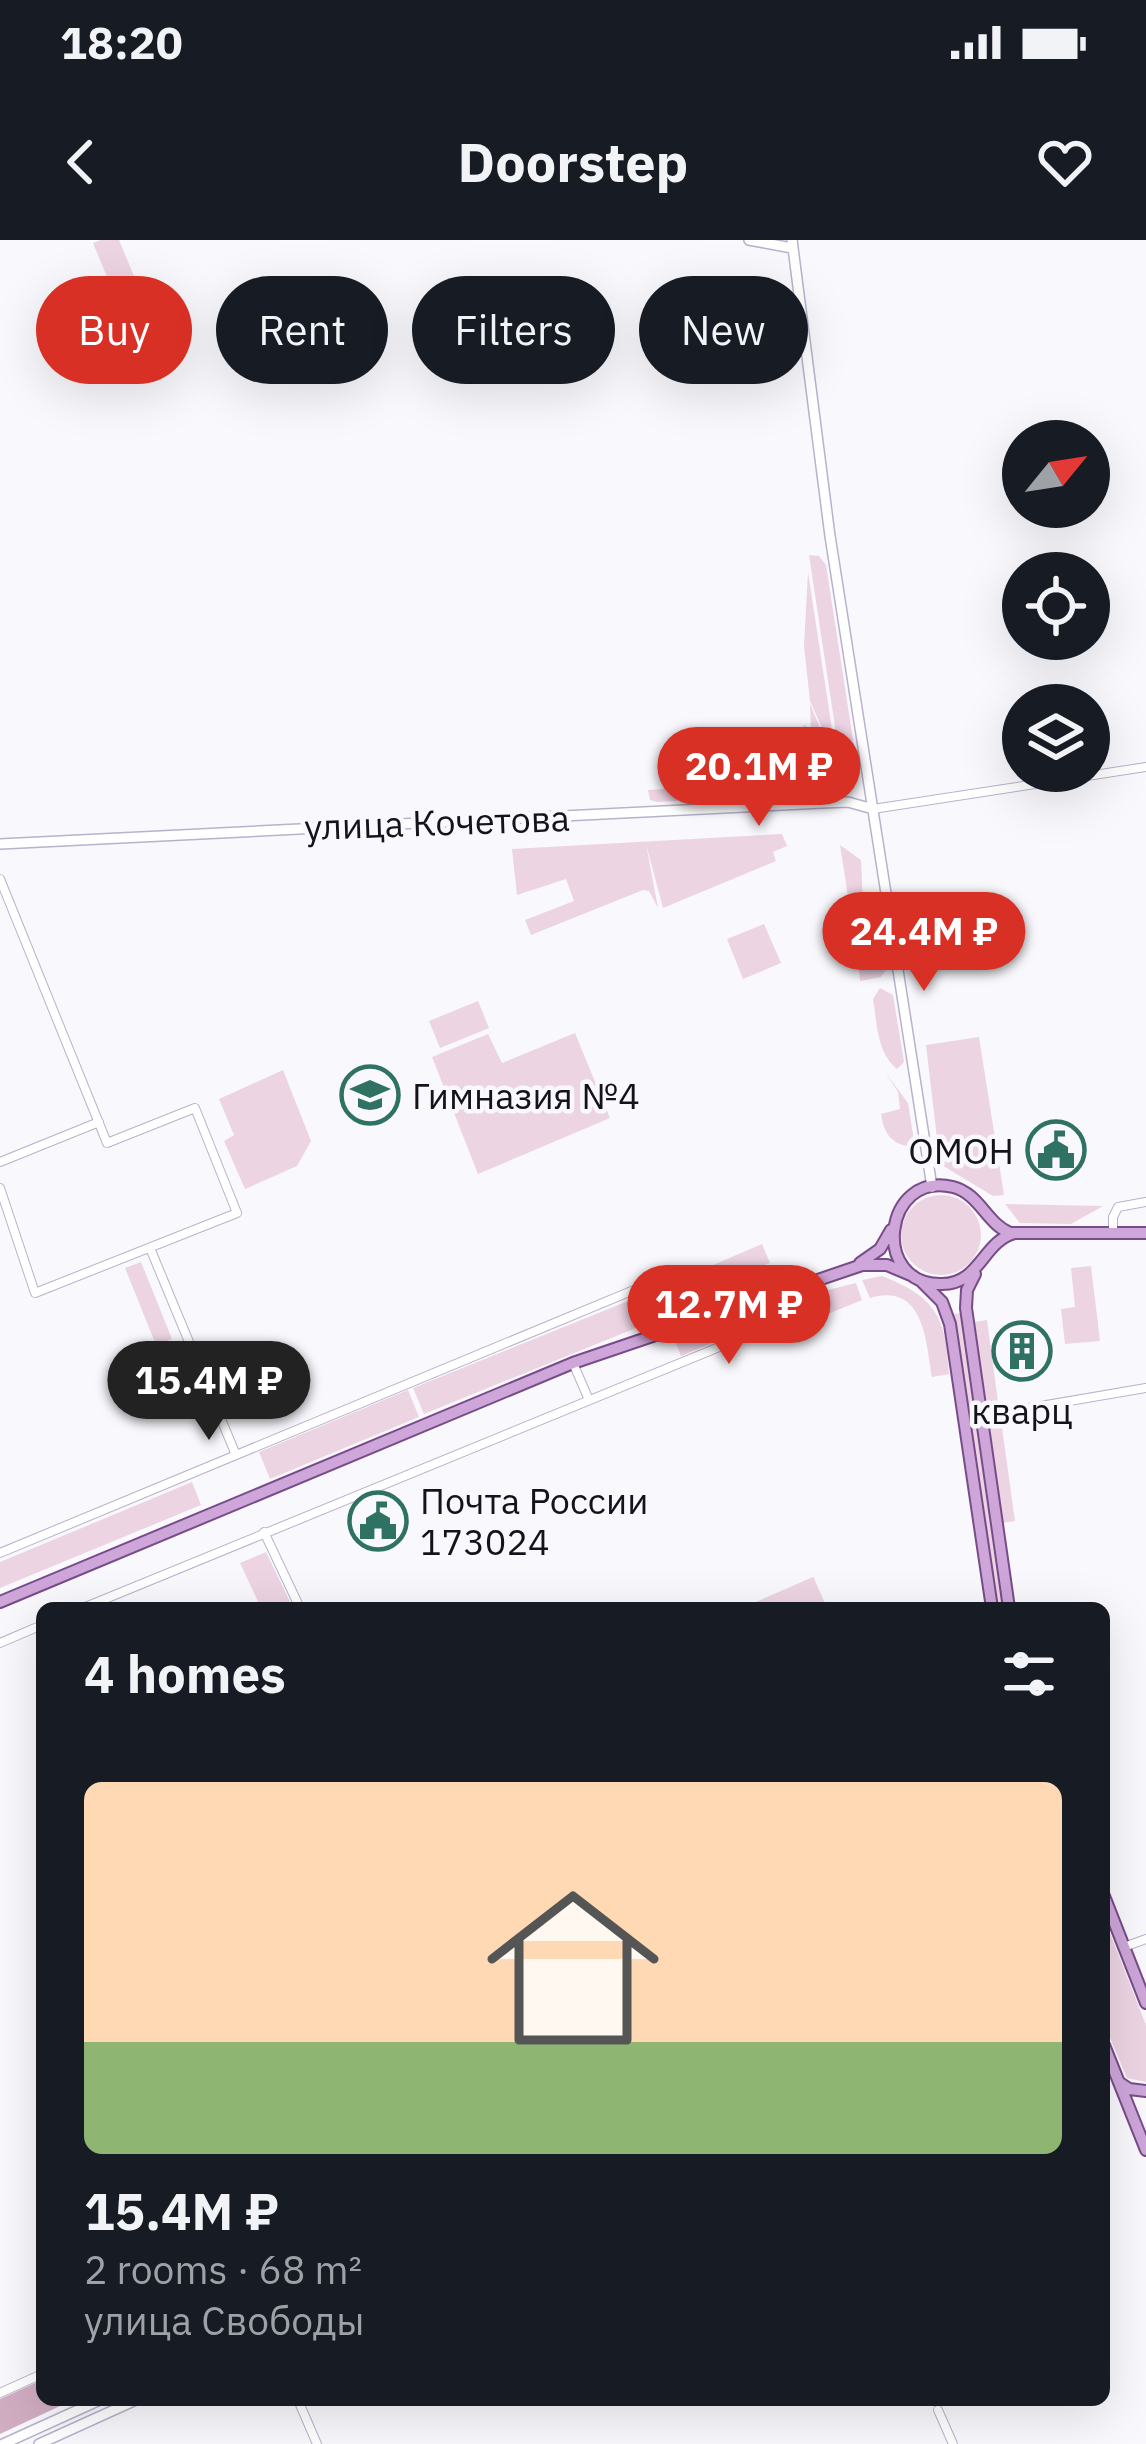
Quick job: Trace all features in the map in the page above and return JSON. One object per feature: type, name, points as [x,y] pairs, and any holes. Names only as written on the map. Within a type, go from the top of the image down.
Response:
[{"type":"main road","points":[[749,240],[792,244],[814,426],[932,1186]]},
{"type":"main road","name":"улица Кочетова","points":[[0,844],[822,803],[873,808]]},
{"type":"main road","points":[[0,1602],[574,1364],[852,1267],[880,1249],[908,1198],[932,1186],[958,1188],[979,1203],[1001,1229],[1015,1234]]},
{"type":"main road","points":[[852,1267],[887,1265],[937,1285],[956,1282],[983,1262],[990,1229],[979,1203]]},
{"type":"main road","points":[[894,1221],[893,1247],[901,1264],[942,1302],[950,1324],[991,1602]]},
{"type":"main road","points":[[1008,1602],[966,1297],[1001,1238],[1146,1233]]},
{"type":"main road","points":[[1110,1911],[1146,2003]]},
{"type":"main road","points":[[1110,2061],[1146,2150]]},
{"type":"main road","points":[[1115,2075],[1130,2089],[1146,2094],[1136,2105],[1133,2120]]},
{"type":"main road","points":[[3,2444],[87,2406]]},
{"type":"main road","points":[[39,2444],[123,2406]]},
{"type":"street","points":[[873,808],[1146,767]]},
{"type":"street","points":[[0,879],[107,1143],[195,1108],[237,1213],[35,1293],[0,1188]]},
{"type":"street","points":[[0,1162],[99,1122]]},
{"type":"street","points":[[1113,1233],[1118,1207],[1146,1202]]},
{"type":"street","points":[[151,1248],[236,1455]]},
{"type":"street","points":[[97,1602],[790,1318],[825,1276]]},
{"type":"street","points":[[0,1553],[658,1280],[676,1326]]},
{"type":"street","points":[[574,1364],[589,1400]]},
{"type":"street","points":[[981,1416],[1146,1388]]},
{"type":"street","points":[[264,1532],[297,1602]]},
{"type":"street","points":[[0,1642],[36,1627]]},
{"type":"street","points":[[1124,1947],[1146,1939]]},
{"type":"street","points":[[0,2393],[36,2377]]},
{"type":"street","points":[[301,2406],[317,2444]]},
{"type":"street","points":[[938,2410],[953,2444]]},
{"type":"shaded area","points":[[119,240],[134,276],[107,276],[93,243]]},
{"type":"shaded area","points":[[809,555],[819,556],[826,565],[858,772],[842,773]]},
{"type":"shaded area","points":[[808,572],[837,762],[810,701],[804,646]]},
{"type":"shaded area","points":[[810,704],[839,773],[816,774],[787,733],[806,725],[812,759]]},
{"type":"shaded area","points":[[785,735],[812,774],[679,782]]},
{"type":"shaded area","points":[[830,778],[843,791],[657,802],[650,800],[648,790]]},
{"type":"shaded area","points":[[782,834],[787,846],[773,852],[776,861],[663,908],[646,844],[658,908],[649,891],[643,890],[531,935],[525,920],[574,901],[566,879],[517,895],[512,849]]},
{"type":"shaded area","points":[[840,845],[861,860],[863,904],[870,904],[856,948]]},
{"type":"shaded area","points":[[876,909],[881,915],[888,967],[881,977],[860,981],[858,958]]},
{"type":"shaded area","points":[[764,924],[781,963],[743,979],[727,939]]},
{"type":"shaded area","points":[[880,988],[893,995],[904,1062],[897,1069],[879,1037],[873,999]]},
{"type":"shaded area","points":[[478,1001],[489,1028],[440,1048],[429,1021]]},
{"type":"shaded area","points":[[575,1033],[610,1118],[478,1174],[432,1057],[488,1034],[502,1063]]},
{"type":"shaded area","points":[[979,1037],[1004,1195],[993,1196],[940,1164],[926,1045]]},
{"type":"shaded area","points":[[283,1070],[311,1141],[297,1166],[245,1189],[224,1141],[234,1135],[219,1099]]},
{"type":"shaded area","points":[[885,1072],[908,1103],[915,1147],[890,1138],[884,1127],[881,1114],[900,1109],[898,1092]]},
{"type":"shaded area","points":[[941,1195],[969,1207],[981,1235],[969,1263],[941,1275],[913,1263],[901,1235],[913,1207]]},
{"type":"shaded area","points":[[1005,1204],[1103,1206],[1071,1224],[1020,1223]]},
{"type":"shaded area","points":[[762,1244],[770,1263],[741,1274],[745,1288],[686,1309],[676,1281]]},
{"type":"shaded area","points":[[141,1262],[172,1339],[156,1345],[125,1268]]},
{"type":"shaded area","points":[[1091,1266],[1100,1341],[1065,1344],[1061,1309],[1075,1307],[1071,1268]]},
{"type":"shaded area","points":[[882,1276],[915,1292],[935,1312],[945,1338],[949,1374],[932,1377],[924,1332],[912,1306],[888,1295],[870,1298],[862,1280]]},
{"type":"shaded area","points":[[856,1283],[862,1300],[806,1323],[803,1315],[824,1291]]},
{"type":"shaded area","points":[[648,1293],[658,1319],[424,1414],[413,1388]]},
{"type":"shaded area","points":[[795,1299],[787,1311],[681,1356],[675,1341]]},
{"type":"shaded area","points":[[962,1313],[1003,1602],[995,1602],[954,1314]]},
{"type":"shaded area","points":[[987,1320],[999,1409],[986,1410],[974,1322]]},
{"type":"shaded area","points":[[408,1390],[419,1417],[270,1479],[259,1452]]},
{"type":"shaded area","points":[[1001,1420],[1015,1521],[1002,1523],[989,1421]]},
{"type":"shaded area","points":[[192,1482],[201,1505],[0,1588],[0,1562]]},
{"type":"shaded area","points":[[266,1552],[290,1602],[258,1602],[240,1563]]},
{"type":"shaded area","points":[[813,1577],[824,1602],[756,1602]]},
{"type":"shaded area","points":[[1110,1933],[1146,2025],[1146,2082],[1127,2078],[1110,2037]]},
{"type":"shaded area","points":[[36,2383],[36,2406],[60,2406],[0,2434],[0,2399]]},
{"type":"place","name":"Гимназия №4","points":[[370,1095]]},
{"type":"place","name":"ОМОН","points":[[1056,1150]]},
{"type":"place","name":"кварц","points":[[1022,1351]]},
{"type":"place","name":"Почта России 173024","points":[[378,1521]]}]
